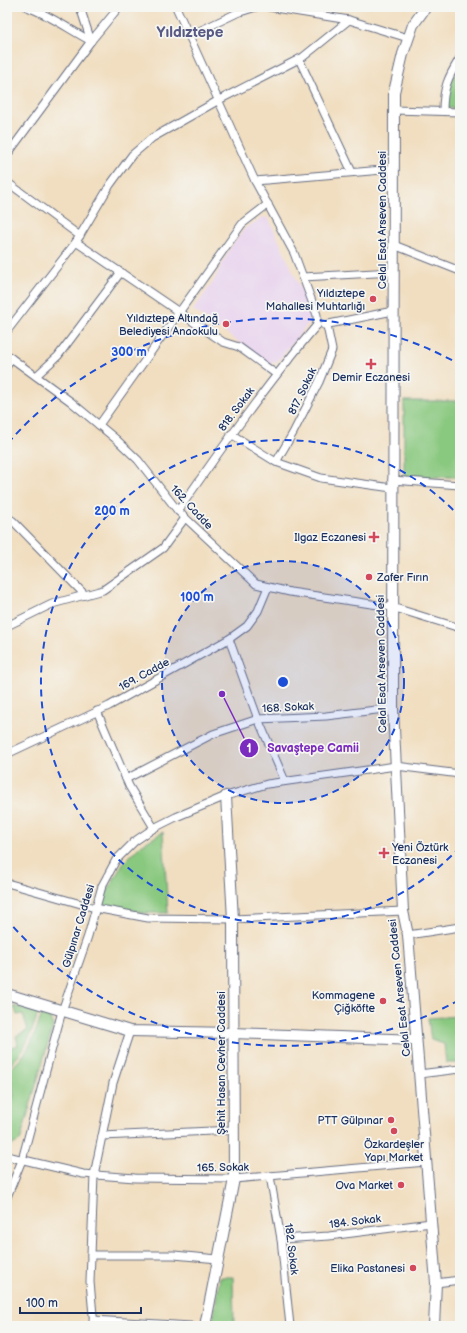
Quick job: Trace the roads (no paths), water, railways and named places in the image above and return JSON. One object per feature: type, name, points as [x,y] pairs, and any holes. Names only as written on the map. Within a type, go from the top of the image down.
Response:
[{"type":"main road","name":"Celal Esat Arseven Caddesi","points":[[426,7],[413,25],[408,38],[394,92],[392,607],[393,708],[403,911],[408,935],[436,1283],[434,1326]]},
{"type":"main road","name":"Şehit Hasan Cevher Caddesi","points":[[205,1326],[234,1178],[233,919],[226,796]]},
{"type":"main road","points":[[7,994],[130,1031],[233,1033],[416,1040]]},
{"type":"street","points":[[27,7],[42,12],[67,29],[91,41]]},
{"type":"street","points":[[80,7],[91,41]]},
{"type":"street","points":[[7,155],[91,41],[119,7]]},
{"type":"street","points":[[176,7],[255,181],[294,253],[317,315],[318,325],[327,326],[393,311]]},
{"type":"street","points":[[189,36],[244,9],[256,7]]},
{"type":"street","points":[[269,7],[314,11],[408,38]]},
{"type":"street","points":[[7,331],[78,239],[110,185],[132,155],[152,138],[219,100],[299,59],[349,20]]},
{"type":"street","points":[[443,111],[443,100],[447,80],[460,58]]},
{"type":"street","points":[[299,59],[352,172]]},
{"type":"street","points":[[394,110],[460,112]]},
{"type":"street","points":[[255,181],[394,168]]},
{"type":"street","points":[[7,182],[121,272],[180,311],[223,342],[239,348],[276,374]]},
{"type":"street","points":[[99,425],[242,224],[268,204]]},
{"type":"street","points":[[394,246],[460,271]]},
{"type":"street","points":[[36,376],[58,356],[121,272]]},
{"type":"street","points":[[303,277],[393,272]]},
{"type":"street","name":"818. Sokak","points":[[178,511],[231,434],[276,374],[318,325]]},
{"type":"street","name":"817. Sokak","points":[[276,462],[294,433],[320,382],[332,350],[327,326]]},
{"type":"street","points":[[7,366],[9,356]]},
{"type":"street","name":"162. Cadde","points":[[9,356],[99,425],[138,460],[178,511],[256,584],[392,607],[460,628]]},
{"type":"street","points":[[231,434],[276,462],[321,478],[392,484],[460,485]]},
{"type":"street","points":[[7,517],[13,521],[85,595]]},
{"type":"street","points":[[7,626],[52,604],[103,590],[163,548],[185,518]]},
{"type":"street","name":"169. Cadde","points":[[7,754],[97,711],[229,639],[247,626],[258,611],[268,587]]},
{"type":"street","points":[[229,639],[258,719],[285,781]]},
{"type":"street","name":"168. Sokak","points":[[126,779],[213,734],[258,719],[326,716],[393,708]]},
{"type":"street","points":[[97,711],[126,779],[154,828]]},
{"type":"street","name":"Gülpınar Caddesi","points":[[7,1197],[22,1160],[62,1011],[102,886],[116,860],[135,841],[154,828],[226,796],[267,784],[396,766],[460,774]]},
{"type":"street","points":[[7,883],[95,908],[148,918],[233,919],[403,911]]},
{"type":"street","points":[[408,935],[460,927]]},
{"type":"street","points":[[130,1031],[113,1083],[94,1175],[90,1282],[93,1323],[191,1326]]},
{"type":"street","points":[[419,1074],[460,1069]]},
{"type":"street","points":[[102,1136],[234,1130]]},
{"type":"street","name":"165. Sokak","points":[[7,1156],[94,1175],[136,1178],[234,1178],[426,1162]]},
{"type":"street","name":"182. Sokak","points":[[270,1176],[281,1239],[290,1326]]},
{"type":"street","name":"184. Sokak","points":[[281,1239],[329,1236],[431,1224]]},
{"type":"street","points":[[91,1255],[174,1256],[218,1259]]},
{"type":"street","points":[[436,1283],[460,1280]]},
{"type":"place","name":"Yıldıztepe Mahallesi Muhtarlığı","points":[[373,299]]},
{"type":"place","name":"Yıldıztepe Altındağ Belediyesi Anaokulu","points":[[226,324]]},
{"type":"place","name":"Demir Eczanesi","points":[[371,364]]},
{"type":"place","name":"Ilgaz Eczanesi","points":[[374,537]]},
{"type":"place","name":"Zafer Fırın","points":[[369,577]]},
{"type":"place","name":"Savaştepe Camii","points":[[222,694]]},
{"type":"place","name":"Yeni Öztürk Eczanesi","points":[[384,853]]},
{"type":"place","name":"Kommagene Çiğköfte","points":[[383,1001]]},
{"type":"place","name":"PTT Gülpınar","points":[[391,1120]]},
{"type":"place","name":"Özkardeşler Yapı Market","points":[[394,1131]]},
{"type":"place","name":"Ova Market","points":[[401,1185]]},
{"type":"place","name":"Elika Pastanesi","points":[[413,1268]]},
{"type":"district","name":"Yıldıztepe","points":[[190,32]]}]
